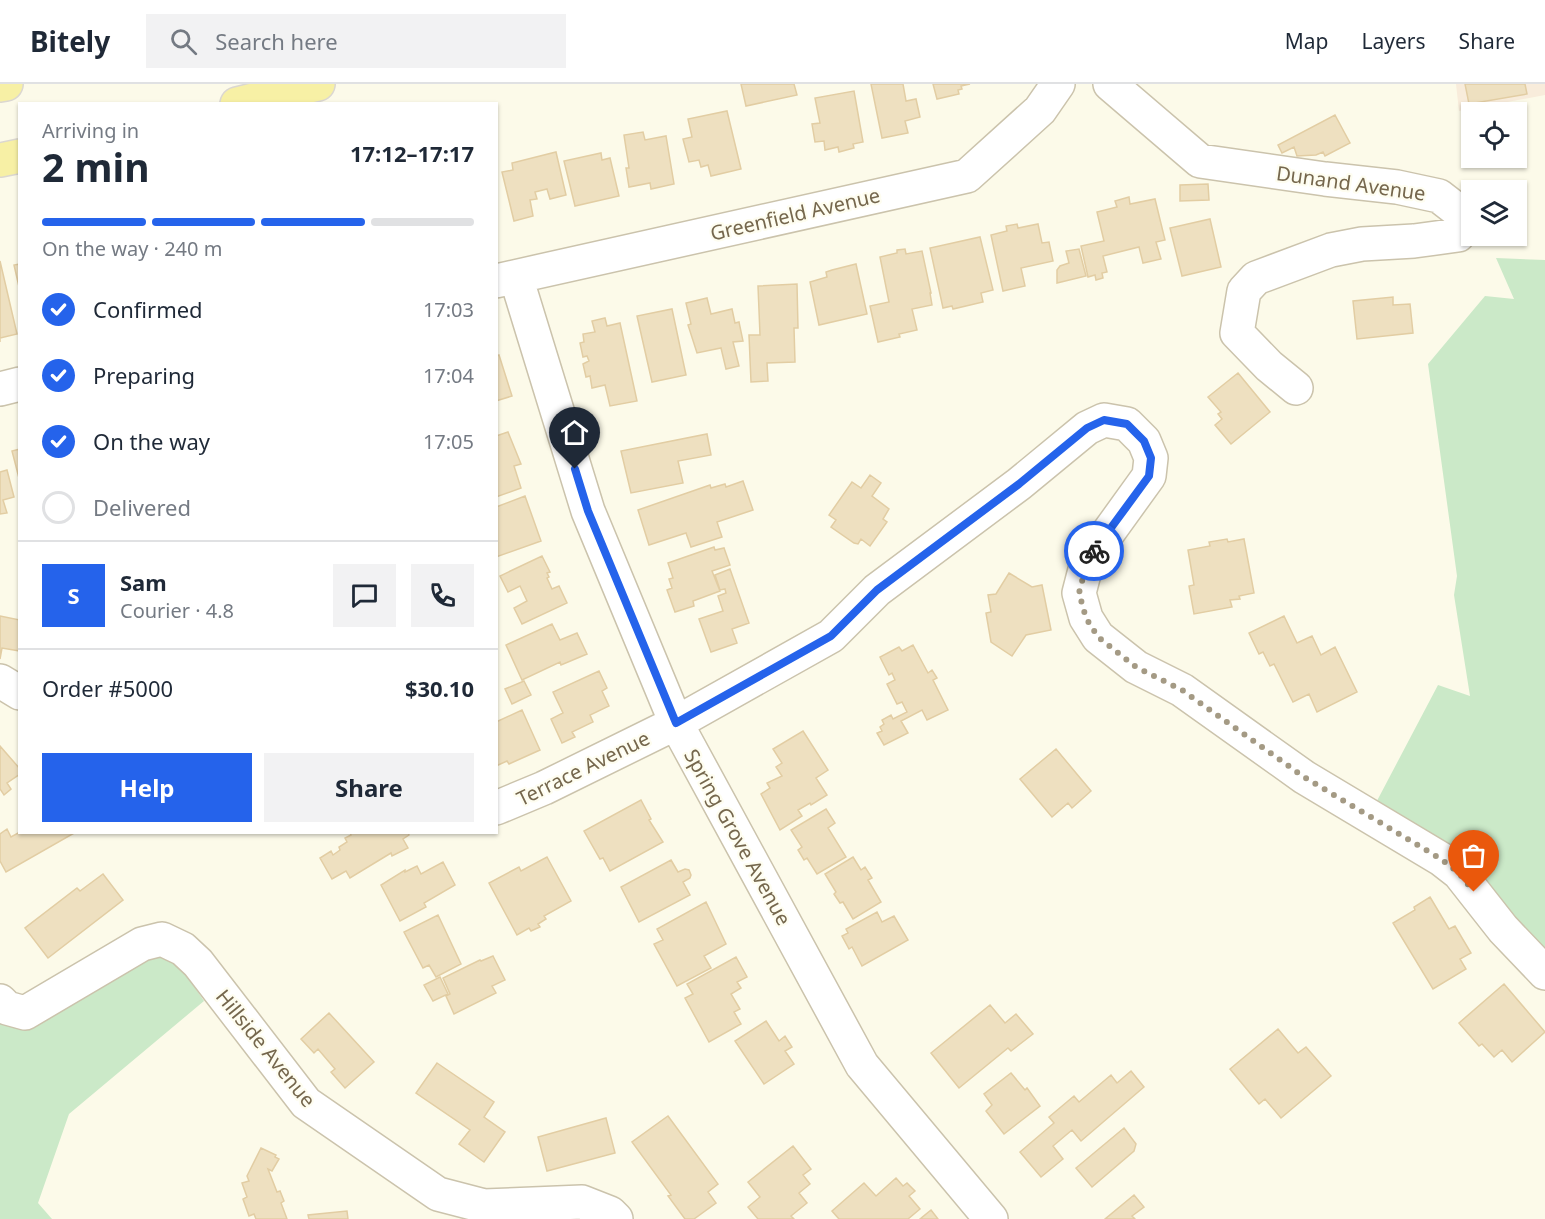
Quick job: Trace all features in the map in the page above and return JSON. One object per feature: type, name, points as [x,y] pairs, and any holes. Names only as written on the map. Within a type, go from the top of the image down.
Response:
[{"type":"main road","points":[[0,85],[6,84]]},
{"type":"main road","points":[[245,102],[318,84]]},
{"type":"main road","points":[[0,160],[18,156]]},
{"type":"street","name":"Greenfield Avenue","points":[[506,279],[967,176],[1040,110],[1058,84]]},
{"type":"street","name":"Dunand Avenue","points":[[1116,85],[1200,161],[1396,187],[1439,196],[1461,213],[1458,235],[1414,241],[1362,244],[1331,250],[1256,278],[1244,291],[1237,333],[1269,366],[1296,388]]},
{"type":"street","name":"Spring Grove Avenue","points":[[506,279],[588,511],[676,723],[862,1065],[991,1219]]},
{"type":"street","points":[[0,389],[18,384]]},
{"type":"street","name":"Terrace Avenue","points":[[498,807],[544,788],[676,723],[831,636],[877,590],[1019,484],[1087,428],[1104,420],[1127,424],[1144,441],[1151,458],[1149,476],[1087,562],[1079,593],[1086,618],[1098,637],[1136,667],[1182,690],[1304,777],[1441,859],[1459,873],[1503,928],[1545,973]]},
{"type":"street","points":[[0,681],[18,692]]},
{"type":"street","name":"Hillside Avenue","points":[[0,1001],[7,1008],[25,1013],[142,944],[162,939],[183,949],[198,963],[306,1103],[438,1194],[484,1206],[582,1202],[610,1213],[616,1219]]},
{"type":"shaded area","points":[[1456,84],[1545,84],[1545,95],[1507,102],[1461,102],[1461,111],[1459,111]]},
{"type":"green space","points":[[1496,258],[1545,260],[1545,973],[1522,949],[1369,816],[1438,685],[1470,696],[1454,595],[1457,576],[1428,364],[1485,296],[1514,299]]},
{"type":"green space","points":[[162,939],[204,1001],[69,1114],[38,1203],[52,1219],[0,1219],[0,1001],[7,1008]]},
{"type":"building","points":[[741,84],[794,84],[797,95],[746,106]]},
{"type":"building","points":[[871,84],[903,84],[906,101],[916,99],[920,117],[905,121],[908,133],[882,138]]},
{"type":"building","points":[[933,84],[970,84],[961,86],[962,89],[958,90],[959,94],[937,99]]},
{"type":"building","points":[[1465,84],[1525,84],[1527,94],[1469,102]]},
{"type":"building","points":[[854,91],[863,142],[853,144],[854,148],[839,152],[838,147],[825,150],[824,141],[815,142],[812,124],[820,123],[815,98]]},
{"type":"building","points":[[727,111],[741,169],[711,176],[708,165],[701,167],[699,160],[689,162],[683,139],[692,137],[688,119]]},
{"type":"building","points":[[1335,115],[1350,143],[1325,156],[1323,152],[1316,155],[1297,156],[1294,147],[1282,153],[1278,145]]},
{"type":"building","points":[[643,132],[645,140],[666,136],[674,184],[651,189],[650,183],[629,187],[626,168],[629,168],[624,135]]},
{"type":"building","points":[[556,152],[566,195],[550,199],[547,189],[535,192],[537,199],[530,200],[533,216],[514,221],[502,172],[513,170],[512,163]]},
{"type":"building","points":[[601,153],[602,160],[610,158],[619,196],[575,206],[564,161]]},
{"type":"building","points":[[1208,184],[1209,200],[1180,201],[1180,185]]},
{"type":"building","points":[[1129,197],[1130,204],[1155,199],[1165,240],[1156,242],[1161,259],[1143,263],[1139,247],[1103,256],[1107,272],[1102,273],[1103,278],[1096,280],[1095,275],[1088,277],[1081,246],[1104,241],[1097,212],[1117,207],[1115,201]]},
{"type":"building","points":[[1210,219],[1221,267],[1182,276],[1170,228]]},
{"type":"building","points":[[1017,224],[1018,228],[1038,224],[1042,243],[1049,242],[1053,261],[1021,268],[1025,286],[1003,291],[991,235],[1007,231],[1006,226]]},
{"type":"building","points":[[980,237],[993,290],[981,293],[983,302],[953,309],[952,306],[943,308],[930,248]]},
{"type":"building","points":[[905,249],[906,254],[922,251],[932,305],[912,309],[917,330],[878,342],[870,306],[889,302],[880,257]]},
{"type":"building","points":[[1079,249],[1086,276],[1057,283],[1057,270],[1060,266],[1069,263],[1066,251]]},
{"type":"building","points":[[0,261],[17,334],[0,338]]},
{"type":"building","points":[[18,264],[18,282],[14,265]]},
{"type":"building","points":[[856,264],[867,314],[819,325],[810,282],[827,277],[826,272]]},
{"type":"building","points":[[797,284],[798,328],[794,328],[795,362],[767,363],[768,381],[751,382],[749,335],[760,335],[758,286]]},
{"type":"building","points":[[1393,297],[1393,305],[1410,304],[1413,333],[1357,339],[1353,301]]},
{"type":"building","points":[[707,298],[711,314],[732,309],[735,323],[739,322],[743,341],[733,342],[739,366],[726,369],[721,348],[697,353],[688,325],[691,324],[686,303]]},
{"type":"building","points":[[672,309],[686,375],[652,382],[637,316]]},
{"type":"building","points":[[605,318],[607,326],[620,323],[637,401],[610,406],[605,385],[592,388],[590,376],[586,377],[583,364],[589,361],[587,356],[583,357],[580,343],[584,342],[583,334],[595,332],[592,321]]},
{"type":"building","points":[[498,355],[512,396],[498,400]]},
{"type":"building","points":[[1238,373],[1270,412],[1231,444],[1215,425],[1222,419],[1218,414],[1221,412],[1208,397]]},
{"type":"building","points":[[508,432],[521,464],[514,466],[521,488],[498,496],[498,435]]},
{"type":"building","points":[[707,434],[711,455],[678,461],[683,483],[631,493],[621,451]]},
{"type":"building","points":[[18,450],[18,474],[12,451]]},
{"type":"building","points":[[7,470],[14,497],[3,500],[7,513],[0,514],[0,472]]},
{"type":"building","points":[[870,475],[881,483],[872,496],[889,509],[883,519],[887,522],[870,546],[861,539],[858,544],[854,543],[831,527],[836,520],[829,515],[852,482],[861,488]]},
{"type":"building","points":[[743,481],[753,510],[717,522],[722,537],[691,547],[686,533],[649,545],[638,510],[710,485],[711,488],[725,484],[726,487]]},
{"type":"building","points":[[525,496],[541,541],[498,556],[498,506]]},
{"type":"building","points":[[1227,539],[1228,542],[1244,539],[1254,593],[1239,596],[1240,599],[1230,600],[1232,607],[1194,614],[1189,586],[1194,585],[1188,550],[1210,546],[1209,542]]},
{"type":"building","points":[[714,547],[715,550],[724,548],[730,565],[712,571],[720,591],[693,601],[694,606],[675,612],[667,590],[672,588],[669,579],[673,578],[668,563]]},
{"type":"building","points":[[542,556],[550,572],[547,573],[549,577],[547,578],[552,589],[559,586],[567,603],[522,624],[514,608],[527,601],[520,586],[508,592],[500,576]]},
{"type":"building","points":[[730,569],[749,623],[732,629],[737,643],[711,652],[699,619],[723,611],[718,596],[726,593],[725,589],[720,590],[715,575]]},
{"type":"building","points":[[1009,573],[1032,587],[1042,585],[1051,630],[1026,635],[1012,656],[991,642],[986,613],[991,612],[988,595],[996,594]]},
{"type":"building","points":[[0,616],[18,620],[18,651],[2,648],[0,659]]},
{"type":"building","points":[[1284,616],[1297,643],[1312,636],[1321,655],[1335,647],[1357,692],[1317,712],[1309,694],[1293,702],[1274,664],[1270,666],[1263,652],[1259,654],[1249,633]]},
{"type":"building","points":[[552,624],[560,640],[577,633],[587,654],[561,665],[560,662],[522,680],[506,645]]},
{"type":"building","points":[[913,645],[928,673],[932,670],[937,678],[933,680],[948,710],[927,720],[922,710],[901,721],[908,733],[884,745],[877,733],[882,731],[880,727],[884,724],[882,720],[891,715],[893,719],[907,712],[902,702],[897,704],[887,684],[895,680],[892,673],[889,675],[880,657],[899,647],[902,651]]},
{"type":"building","points":[[599,671],[607,688],[602,691],[609,706],[590,715],[593,722],[572,732],[575,737],[562,743],[551,719],[563,713],[553,692]]},
{"type":"building","points":[[524,681],[531,695],[512,704],[505,689]]},
{"type":"building","points":[[522,710],[540,750],[509,764],[507,761],[498,765],[498,721]]},
{"type":"building","points":[[803,731],[828,770],[816,778],[827,795],[798,810],[802,816],[780,830],[761,794],[770,788],[767,783],[782,776],[776,767],[782,763],[773,749]]},
{"type":"building","points":[[0,746],[18,767],[18,775],[7,783],[11,789],[4,795],[0,789]]},
{"type":"building","points":[[1056,749],[1091,791],[1072,808],[1068,803],[1052,817],[1020,779]]},
{"type":"building","points":[[641,800],[651,819],[649,820],[663,842],[610,871],[603,858],[600,859],[584,831]]},
{"type":"building","points":[[826,809],[835,823],[828,828],[846,857],[817,874],[807,858],[804,860],[798,850],[802,847],[791,830]]},
{"type":"building","points":[[7,829],[11,837],[18,833],[72,834],[6,872],[0,861],[0,834]]},
{"type":"building","points":[[409,834],[403,839],[408,848],[392,856],[391,853],[350,878],[346,871],[332,879],[320,858],[331,851],[333,855],[340,850],[339,847],[347,842],[345,838],[351,835]]},
{"type":"building","points":[[547,857],[571,901],[544,916],[546,919],[538,924],[540,927],[531,931],[529,928],[517,935],[489,883],[519,867],[521,871]]},
{"type":"building","points":[[853,857],[861,870],[865,867],[872,878],[868,880],[881,902],[853,919],[843,902],[840,903],[834,894],[836,892],[825,874]]},
{"type":"building","points":[[671,860],[678,872],[689,870],[690,878],[683,882],[690,895],[639,922],[621,887]]},
{"type":"building","points":[[443,862],[455,885],[424,903],[426,907],[400,921],[381,885],[405,870],[405,872],[417,866],[421,874]]},
{"type":"building","points":[[103,874],[123,900],[48,958],[25,928],[77,888],[80,891]]},
{"type":"building","points":[[1430,897],[1449,929],[1455,926],[1471,953],[1460,959],[1466,969],[1433,989],[1393,923],[1415,910],[1414,907]]},
{"type":"building","points":[[706,902],[726,944],[704,956],[711,968],[677,986],[654,944],[663,940],[657,929]]},
{"type":"building","points":[[877,912],[882,922],[894,916],[908,940],[862,966],[852,947],[849,949],[842,936],[848,933],[846,929]]},
{"type":"building","points":[[438,915],[461,964],[436,977],[429,965],[423,968],[404,932]]},
{"type":"building","points":[[493,956],[505,980],[492,986],[496,993],[454,1014],[446,996],[450,994],[443,978]]},
{"type":"building","points":[[736,957],[747,977],[737,982],[741,988],[731,994],[740,1009],[734,1012],[741,1024],[709,1042],[685,998],[693,994],[687,984]]},
{"type":"building","points":[[440,977],[448,994],[433,1001],[424,985]]},
{"type":"building","points":[[1504,984],[1545,1032],[1512,1062],[1502,1050],[1494,1057],[1482,1044],[1479,1046],[1459,1023]]},
{"type":"building","points":[[990,1005],[1005,1023],[1016,1014],[1033,1034],[1011,1051],[1008,1048],[959,1088],[931,1053]]},
{"type":"building","points":[[329,1013],[374,1062],[345,1088],[331,1072],[335,1069],[318,1049],[314,1053],[301,1039]]},
{"type":"building","points":[[766,1021],[779,1041],[785,1036],[792,1047],[785,1051],[794,1064],[764,1084],[735,1041]]},
{"type":"building","points":[[1278,1029],[1298,1053],[1306,1047],[1331,1076],[1281,1118],[1265,1099],[1259,1104],[1230,1069]]},
{"type":"building","points":[[437,1063],[494,1102],[484,1117],[505,1132],[484,1162],[459,1144],[470,1130],[416,1093]]},
{"type":"building","points":[[1131,1071],[1144,1087],[1081,1141],[1072,1130],[1053,1146],[1063,1159],[1041,1177],[1020,1152],[1054,1123],[1049,1117],[1074,1096],[1079,1102],[1111,1075],[1117,1083]]},
{"type":"building","points":[[1011,1073],[1025,1090],[1027,1088],[1040,1106],[1004,1134],[986,1111],[992,1105],[984,1094]]},
{"type":"building","points":[[668,1116],[718,1184],[708,1192],[716,1203],[694,1219],[685,1219],[668,1196],[671,1195],[632,1142]]},
{"type":"building","points":[[606,1118],[615,1153],[547,1171],[538,1137]]},
{"type":"building","points":[[1124,1128],[1136,1144],[1134,1151],[1092,1187],[1076,1168]]},
{"type":"building","points":[[793,1146],[811,1169],[803,1175],[810,1184],[799,1193],[807,1203],[791,1216],[794,1219],[758,1219],[748,1207],[760,1197],[748,1182]]},
{"type":"building","points":[[261,1148],[276,1155],[275,1157],[279,1159],[272,1171],[268,1169],[277,1192],[280,1191],[284,1201],[281,1203],[287,1219],[256,1219],[254,1214],[249,1216],[243,1199],[247,1197],[242,1183],[249,1181],[247,1176]]},
{"type":"building","points":[[896,1178],[903,1186],[907,1183],[915,1191],[909,1196],[920,1209],[908,1219],[839,1219],[832,1211],[864,1183],[876,1196]]},
{"type":"building","points":[[1134,1195],[1144,1207],[1132,1216],[1135,1219],[1105,1219]]},
{"type":"building","points":[[931,1210],[938,1219],[920,1219]]},
{"type":"building","points":[[347,1211],[348,1219],[309,1219],[308,1215]]},
{"type":"way so far","points":[[1094,551],[1087,562],[1079,593],[1086,618],[1098,637],[1136,667],[1182,690],[1304,777],[1441,859],[1459,873],[1474,892]]},
{"type":"route","points":[[575,469],[588,511],[676,723],[831,636],[877,590],[1019,484],[1087,428],[1104,420],[1127,424],[1144,441],[1151,458],[1149,476],[1094,551]]}]
